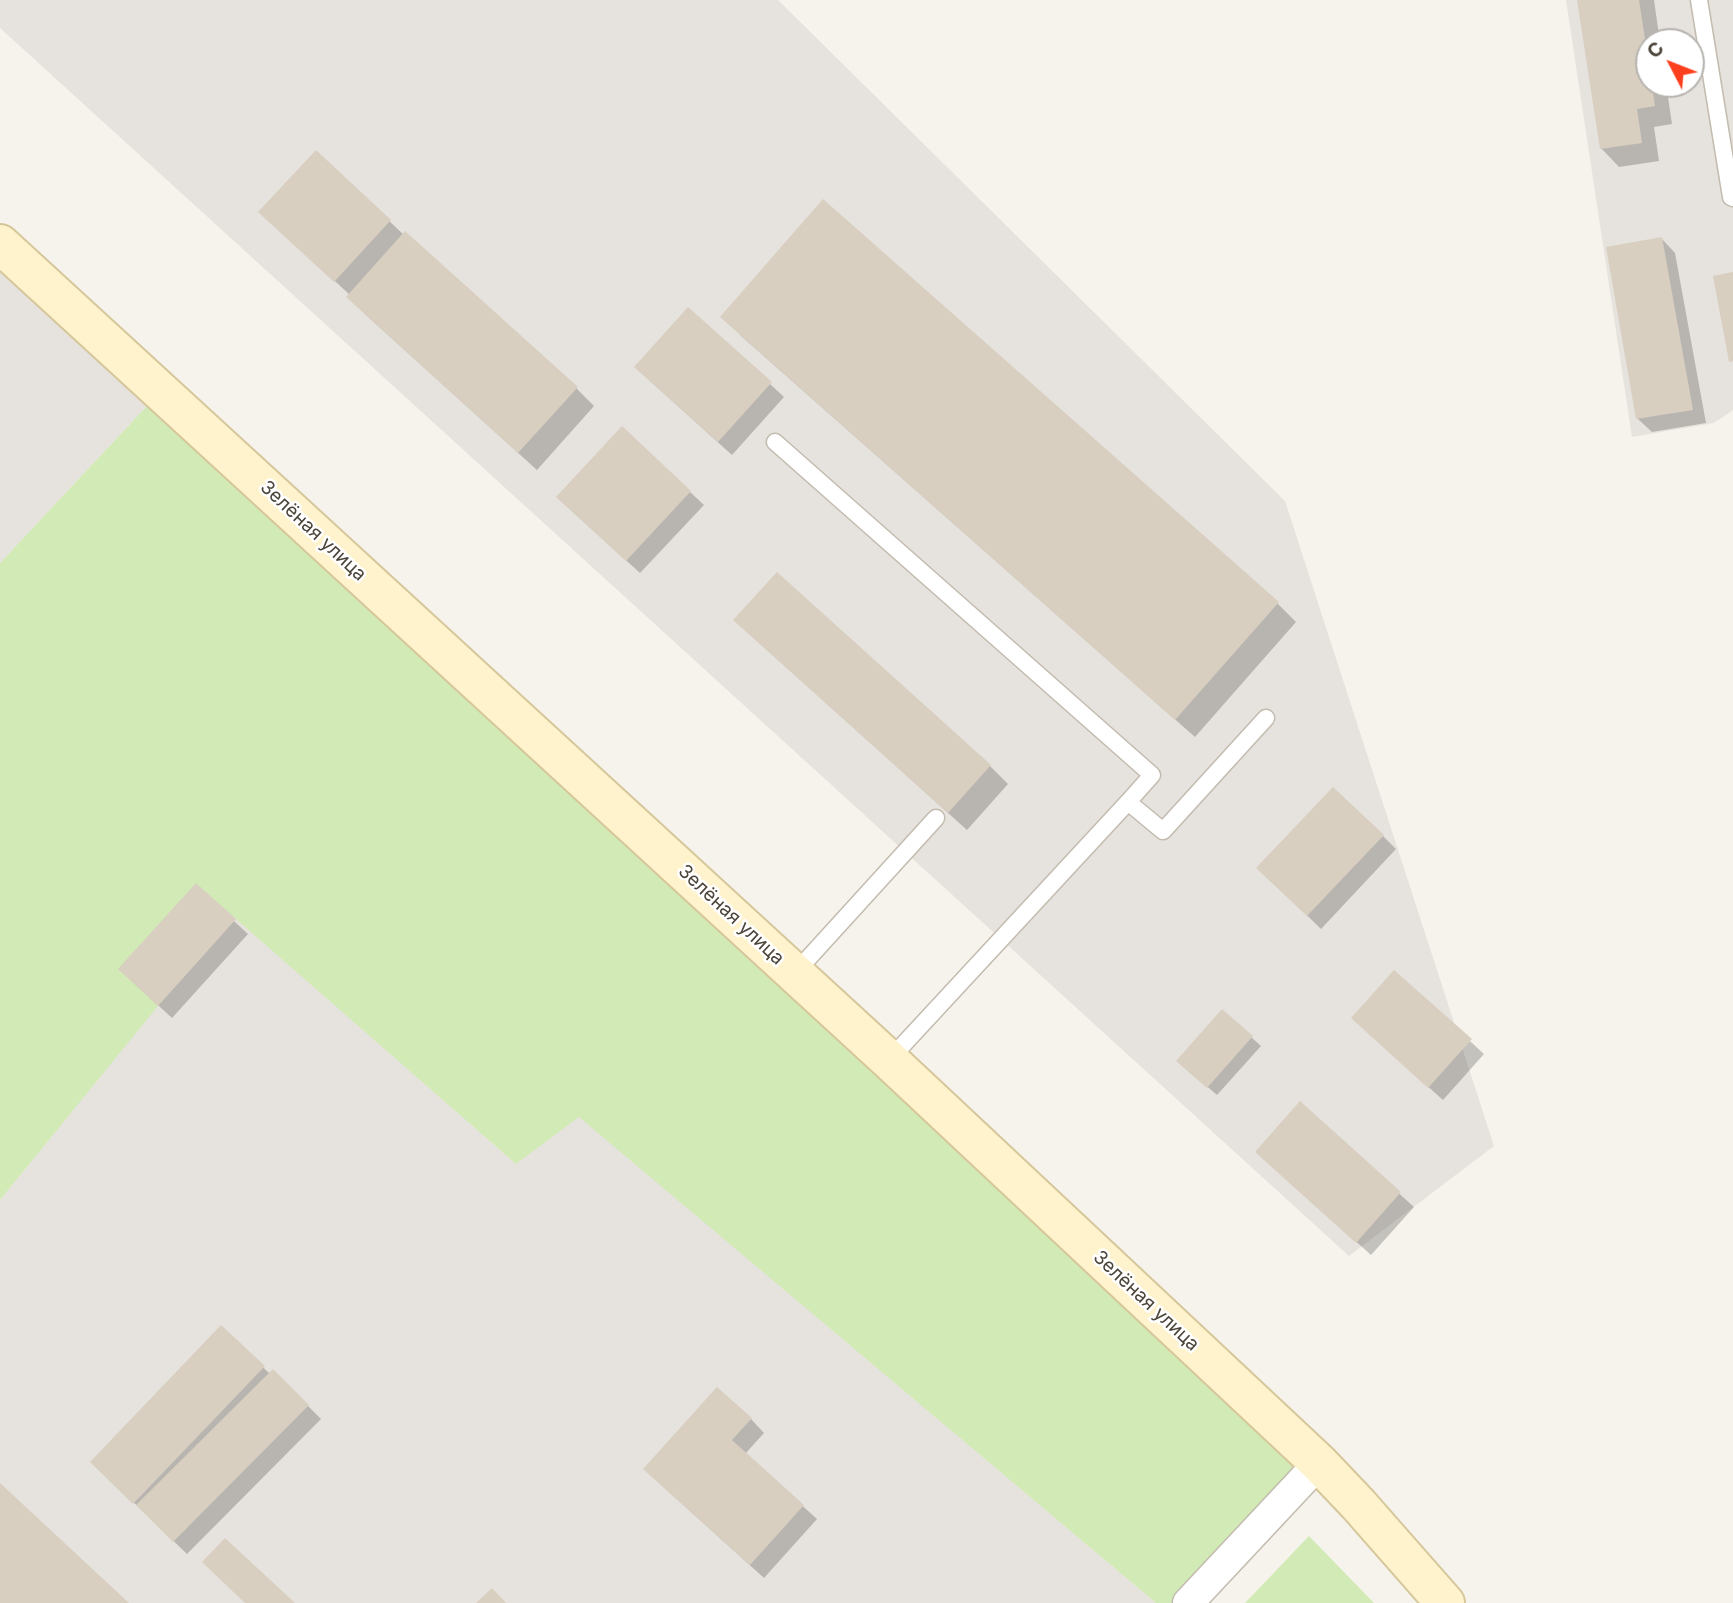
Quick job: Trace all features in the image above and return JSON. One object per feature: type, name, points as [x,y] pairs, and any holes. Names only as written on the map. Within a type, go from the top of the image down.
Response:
[{"type":"street","name":"Зелёная улица","points":[[0,244],[889,1060],[1319,1463],[1445,1603]]},
{"type":"street","points":[[1188,1603],[1319,1463]]},
{"type":"lane","points":[[1699,0],[1733,198]]},
{"type":"lane","points":[[1715,96],[1733,96]]},
{"type":"lane","points":[[775,442],[1152,775],[889,1060]]},
{"type":"lane","points":[[1128,802],[1163,831],[1266,718]]},
{"type":"lane","points":[[794,974],[936,818]]},
{"type":"shaded area","points":[[0,0],[778,0],[1285,501],[1494,1146],[1349,1256],[0,28]]},
{"type":"shaded area","points":[[1566,0],[1733,0],[1733,410],[1714,423],[1632,437]]},
{"type":"shaded area","points":[[0,244],[161,391],[0,563]]},
{"type":"shaded area","points":[[196,883],[516,1164],[579,1116],[1156,1603],[0,1603],[0,1200],[157,1006],[118,969]]},
{"type":"green space","points":[[161,391],[1319,1463],[1188,1603],[1156,1603],[579,1117],[516,1164],[196,884],[158,1006],[0,1200],[0,563]]},
{"type":"green space","points":[[1309,1536],[1374,1603],[1245,1603]]},
{"type":"building","points":[[1577,0],[1639,0],[1643,28],[1635,28],[1635,98],[1654,98],[1655,106],[1637,109],[1642,143],[1600,149]]},
{"type":"building","points":[[316,150],[391,220],[334,282],[258,212]]},
{"type":"building","points":[[823,199],[1279,602],[1175,720],[720,317]]},
{"type":"building","points":[[405,231],[578,387],[518,453],[346,297]]},
{"type":"building","points":[[1662,237],[1693,410],[1636,419],[1606,247]]},
{"type":"building","points":[[1733,272],[1733,361],[1729,362],[1713,276]]},
{"type":"building","points":[[688,307],[772,382],[718,442],[634,367]]},
{"type":"building","points":[[622,426],[691,491],[626,561],[556,497]]},
{"type":"building","points":[[777,572],[991,765],[948,813],[733,620]]},
{"type":"building","points":[[1333,787],[1384,835],[1307,916],[1256,868]]},
{"type":"building","points":[[196,883],[236,919],[158,1006],[118,969]]},
{"type":"building","points":[[1394,970],[1472,1039],[1428,1088],[1351,1018]]},
{"type":"building","points":[[1222,1009],[1253,1036],[1207,1088],[1176,1061]]},
{"type":"building","points":[[1300,1101],[1401,1192],[1356,1243],[1255,1152]]},
{"type":"building","points":[[221,1325],[265,1366],[133,1504],[90,1462]]},
{"type":"building","points":[[273,1369],[309,1405],[173,1542],[136,1505]]},
{"type":"building","points":[[717,1387],[752,1418],[732,1440],[804,1505],[750,1565],[643,1469]]},
{"type":"building","points":[[0,1483],[129,1603],[0,1603]]},
{"type":"building","points":[[225,1538],[295,1603],[245,1603],[202,1562]]},
{"type":"building","points":[[492,1588],[506,1603],[476,1603]]}]
